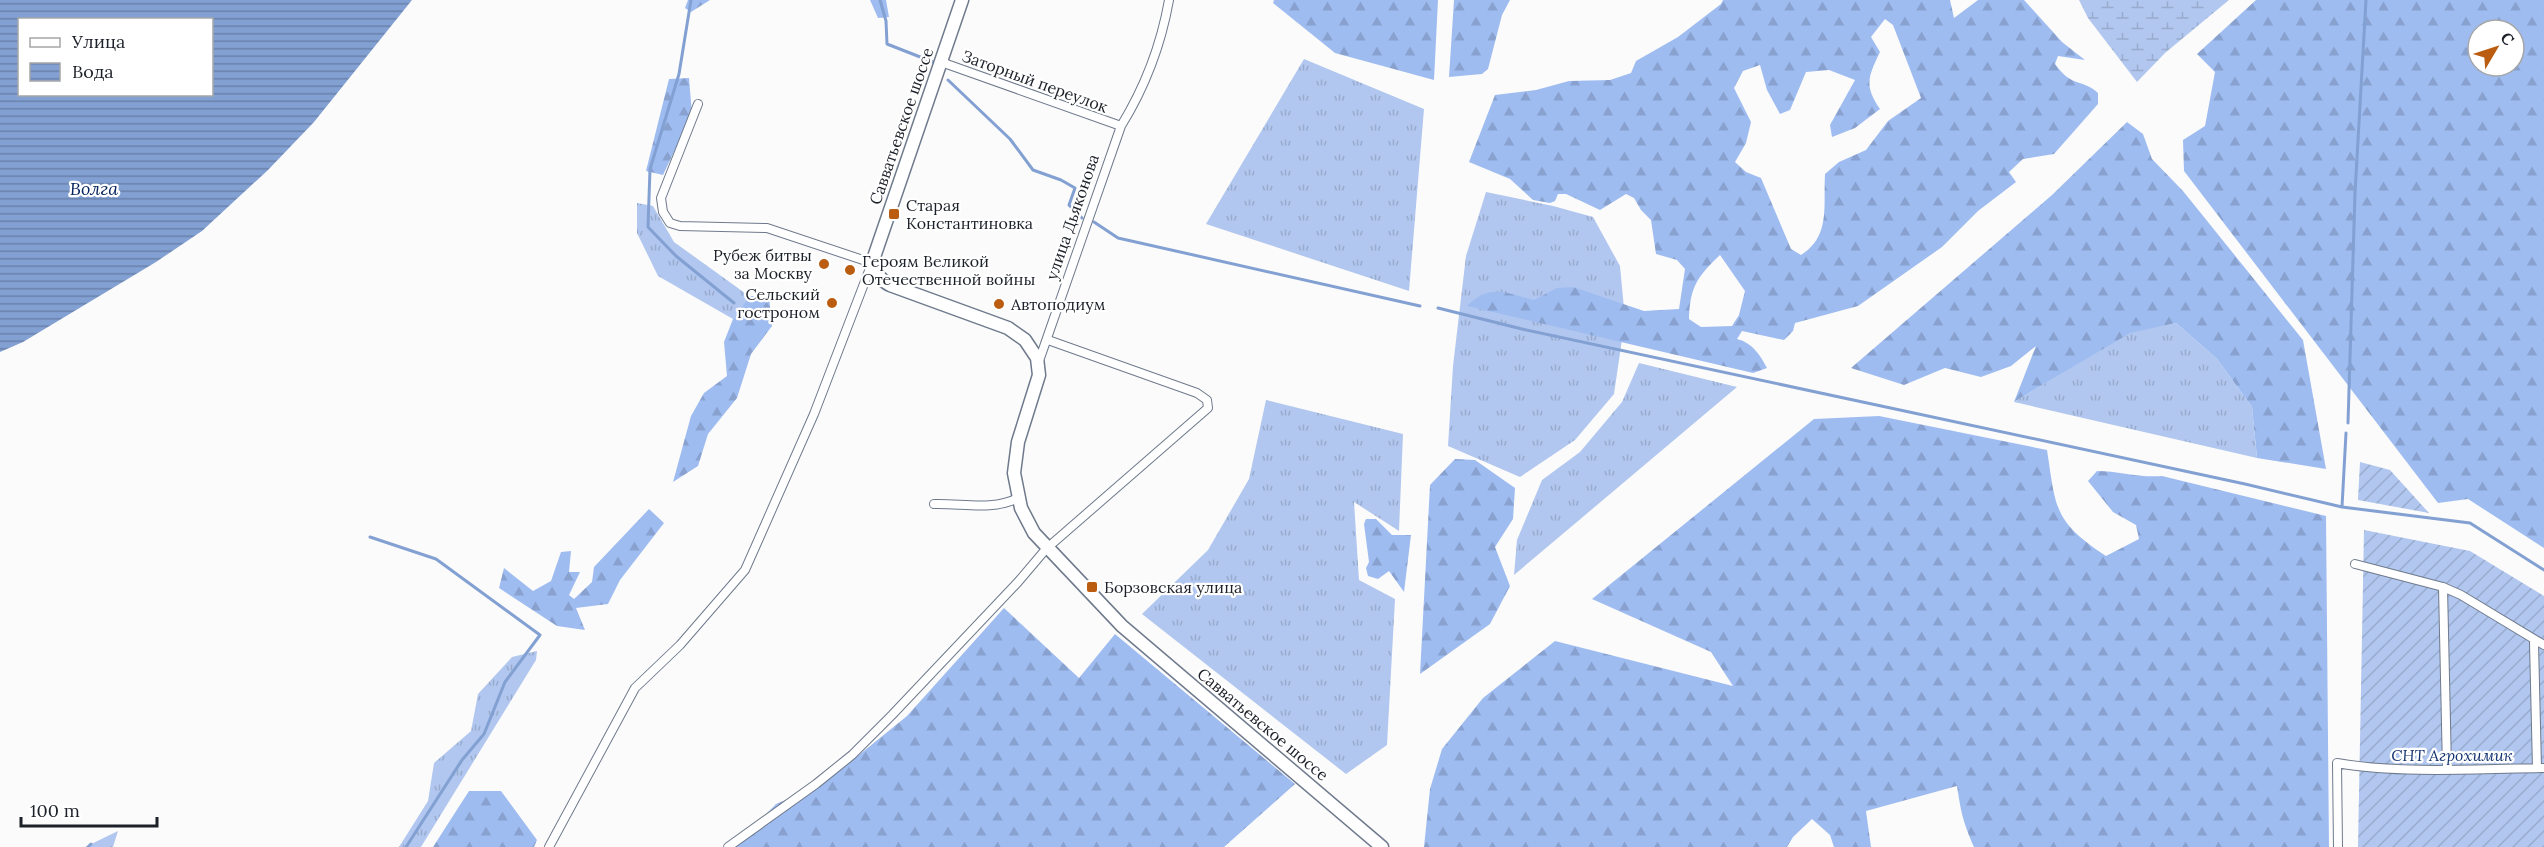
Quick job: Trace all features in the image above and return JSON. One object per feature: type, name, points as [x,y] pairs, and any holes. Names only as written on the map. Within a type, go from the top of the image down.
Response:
[{"type":"main road","name":"Савватьевское шоссе","points":[[872,263],[962,0]]},
{"type":"main road","points":[[872,263],[876,274],[890,285],[1012,330],[1029,344],[1038,363]]},
{"type":"main road","name":"улица Дьяконова","points":[[1038,363],[1038,378],[1016,454],[1015,480],[1018,498],[1029,525],[1046,549]]},
{"type":"main road","name":"Савватьевское шоссе","points":[[1046,549],[1122,626],[1382,847]]},
{"type":"street","name":"улица Дьяконова","points":[[1038,363],[1121,126],[1140,97],[1164,29],[1169,0]]},
{"type":"street","name":"Заторный переулок","points":[[941,62],[1121,126]]},
{"type":"street","points":[[549,847],[635,688],[680,645],[745,570],[814,414],[872,263],[767,228],[680,226],[670,223],[663,212],[661,198],[698,104]]},
{"type":"street","points":[[728,847],[816,784],[852,754],[1018,582],[1046,549],[1208,408],[1208,403],[1197,393],[1048,339]]},
{"type":"street","points":[[934,504],[960,503],[994,507],[1018,498]]},
{"type":"street","points":[[2355,564],[2461,595],[2542,644]]},
{"type":"street","points":[[2443,588],[2447,769]]},
{"type":"street","points":[[2338,847],[2337,762],[2354,766],[2447,769],[2541,768],[2534,643],[2542,644]]},
{"type":"green space","points":[[688,0],[710,0],[691,12],[685,8]]},
{"type":"green space","points":[[870,0],[886,0],[889,17],[878,18]]},
{"type":"green space","points":[[1274,0],[1438,0],[1434,80],[1335,53],[1273,3]]},
{"type":"green space","points":[[1454,0],[1510,0],[1502,15],[1488,69],[1482,74],[1449,77]]},
{"type":"green space","points":[[1723,0],[1950,0],[1954,18],[1978,0],[2024,0],[2062,42],[2085,60],[2058,56],[2055,64],[2067,77],[2098,93],[2098,104],[2054,154],[2023,159],[2009,172],[2016,182],[1978,211],[1942,247],[1858,306],[1795,323],[1793,331],[1784,340],[1742,331],[1737,339],[1752,347],[1767,368],[1753,373],[1467,306],[1483,294],[1491,292],[1507,293],[1534,300],[1557,288],[1573,287],[1644,311],[1679,309],[1685,269],[1677,260],[1656,254],[1651,220],[1634,198],[1626,194],[1600,210],[1566,194],[1558,194],[1555,201],[1550,203],[1533,200],[1510,179],[1469,162],[1495,95],[1536,90],[1569,81],[1610,80],[1631,73],[1636,61],[1678,37],[1721,4]],"holes":[[[1885,19],[1893,25],[1921,98],[1888,121],[1866,150],[1839,162],[1825,174],[1824,219],[1817,239],[1801,255],[1791,249],[1761,178],[1746,172],[1735,162],[1746,143],[1751,122],[1734,88],[1743,71],[1760,65],[1767,90],[1780,114],[1790,110],[1806,72],[1829,70],[1855,80],[1830,125],[1832,137],[1855,128],[1880,109],[1870,87],[1871,75],[1880,52],[1871,37]],[[1720,255],[1745,291],[1739,315],[1732,326],[1701,327],[1689,319],[1693,290],[1700,276]]]},
{"type":"green space","points":[[2079,0],[2229,0],[2165,53],[2137,82],[2088,18]]},
{"type":"green space","points":[[2256,0],[2544,0],[2544,548],[2468,499],[2438,503],[2184,171],[2183,140],[2205,126],[2215,72],[2197,54]]},
{"type":"green space","points":[[1304,59],[1424,109],[1409,291],[1206,224]]},
{"type":"green space","points":[[689,78],[692,114],[663,175],[646,171],[669,79]]},
{"type":"green space","points":[[2127,122],[2143,134],[2152,159],[2183,191],[2303,340],[2326,469],[2257,458],[2252,407],[2217,359],[2176,323],[2130,333],[2014,402],[2036,346],[2011,366],[1981,377],[1945,368],[1904,385],[1851,368],[2052,195]]},
{"type":"green space","points":[[1486,192],[1593,217],[1620,266],[1625,319],[1614,394],[1575,440],[1520,477],[1448,446],[1453,366],[1466,256]]},
{"type":"green space","points":[[637,203],[653,206],[674,242],[749,296],[733,319],[658,276],[637,233]]},
{"type":"green space","points":[[749,296],[769,296],[772,326],[751,354],[737,398],[708,434],[698,466],[673,482],[691,416],[704,393],[727,376],[724,342],[733,319]]},
{"type":"green space","points":[[2176,323],[2217,359],[2252,407],[2257,458],[2014,402],[2130,332]]},
{"type":"green space","points":[[1639,363],[1737,387],[1514,575],[1517,540],[1542,480],[1580,452],[1622,402]]},
{"type":"green space","points":[[1266,400],[1403,434],[1399,531],[1354,502],[1359,580],[1395,599],[1387,745],[1346,774],[1142,614],[1208,550],[1249,479]]},
{"type":"green space","points":[[1879,416],[2047,450],[2060,512],[2076,533],[2106,556],[2139,539],[2136,525],[2113,512],[2088,481],[2097,471],[2162,476],[2326,516],[2329,847],[1974,847],[1963,817],[1957,786],[1866,811],[1871,847],[1834,847],[1830,835],[1812,819],[1793,837],[1787,847],[1424,847],[1430,789],[1442,749],[1483,698],[1555,641],[1733,686],[1711,652],[1592,599],[1814,419]]},
{"type":"green space","points":[[1455,459],[1475,460],[1515,488],[1513,519],[1495,547],[1510,586],[1490,624],[1420,674],[1430,485]]},
{"type":"green space","points":[[2360,462],[2390,470],[2429,513],[2358,500]]},
{"type":"green space","points":[[649,509],[664,523],[620,580],[608,604],[576,608],[585,630],[557,626],[499,588],[504,568],[533,591],[551,581],[561,552],[571,551],[569,572],[580,572],[569,595],[574,599],[592,582],[594,567]]},
{"type":"green space","points":[[1366,519],[1376,519],[1392,535],[1411,535],[1404,592],[1389,571],[1378,579],[1368,576],[1366,568],[1369,562],[1364,524]]},
{"type":"green space","name":"СНТ Агрохимик","points":[[2364,530],[2470,551],[2544,596],[2544,847],[2358,847]]},
{"type":"green space","points":[[1004,608],[1079,678],[1115,634],[1295,784],[1224,847],[734,847],[776,804],[822,785],[907,716]]},
{"type":"green space","points":[[537,651],[536,660],[421,847],[399,847],[428,801],[434,763],[471,731],[478,694],[512,657]]},
{"type":"green space","points":[[469,791],[501,791],[537,840],[534,847],[433,847]]},
{"type":"green space","points":[[118,831],[113,847],[85,847]]},
{"type":"water","name":"Волга","points":[[0,0],[412,0],[314,122],[268,170],[202,231],[156,262],[23,342],[0,352]]},
{"type":"waterway","points":[[691,0],[679,74],[650,169],[648,227],[676,256],[734,303]]},
{"type":"waterway","points":[[880,0],[886,21],[887,44],[933,62]]},
{"type":"waterway","points":[[2348,423],[2355,193],[2366,0]]},
{"type":"waterway","points":[[948,80],[1010,139],[1033,170],[1061,180],[1075,188],[1069,205],[1082,218]]},
{"type":"waterway","points":[[1094,222],[1118,238],[1420,306]]},
{"type":"waterway","points":[[1438,308],[1522,329],[2245,484],[2342,507],[2470,523],[2544,570]]},
{"type":"waterway","points":[[2342,507],[2346,433]]},
{"type":"waterway","points":[[370,537],[436,559],[540,635],[505,682],[484,734],[462,760],[406,847]]},
{"type":"waterway","points":[[88,847],[91,844]]},
{"type":"place","name":"Старая Константиновка","points":[[894,214]]},
{"type":"place","name":"Рубеж битвы за Москву","points":[[824,264]]},
{"type":"place","name":"Героям Великой Отечественной войны","points":[[850,270]]},
{"type":"place","name":"Сельский гостроном","points":[[832,303]]},
{"type":"place","name":"Автоподиум","points":[[999,304]]},
{"type":"place","name":"Борзовская улица","points":[[1092,587]]}]
